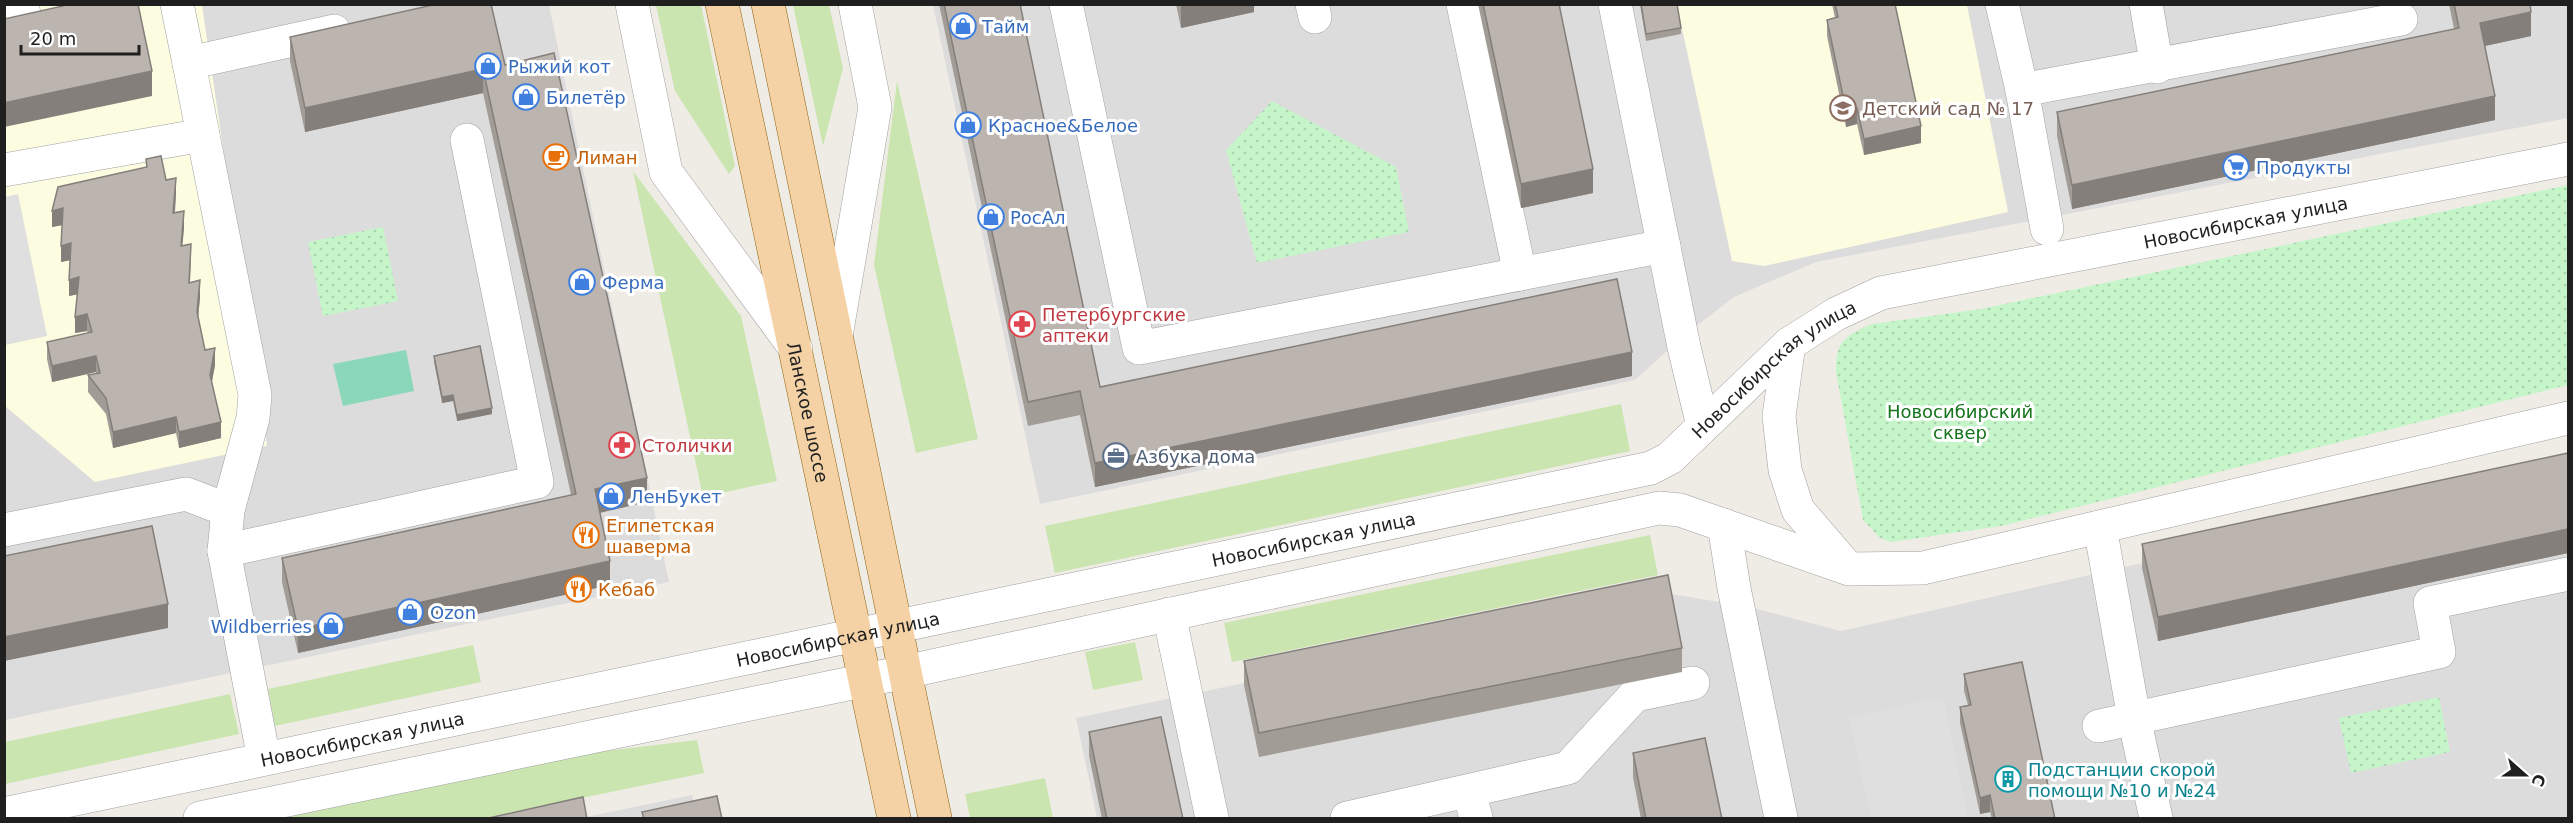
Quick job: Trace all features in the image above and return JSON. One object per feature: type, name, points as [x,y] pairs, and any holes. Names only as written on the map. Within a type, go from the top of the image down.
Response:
[{"type":"main road","name":"Ланское шоссе","points":[[722,4],[894,819]]},
{"type":"main road","points":[[768,4],[935,819]]},
{"type":"street","points":[[4,24],[25,19],[22,4]]},
{"type":"street","points":[[177,4],[255,395],[253,418],[228,510],[224,551],[264,759]]},
{"type":"street","points":[[632,4],[666,172],[796,349]]},
{"type":"street","points":[[836,338],[875,107],[855,4]]},
{"type":"street","points":[[1066,4],[1139,348],[1664,246]]},
{"type":"street","points":[[1463,4],[1520,274]]},
{"type":"street","points":[[1614,4],[1703,426]]},
{"type":"street","points":[[2002,4],[2022,90],[2047,229]]},
{"type":"street","points":[[2146,4],[2157,66]]},
{"type":"street","points":[[2022,90],[2401,19]]},
{"type":"street","points":[[189,63],[359,26]]},
{"type":"street","points":[[4,170],[203,135]]},
{"type":"street","points":[[224,551],[537,482],[466,140]]},
{"type":"street","name":"Новосибирская улица","points":[[4,814],[598,687],[856,636],[1651,468],[1670,458],[1789,344],[1836,314],[1881,293],[2568,159]]},
{"type":"street","points":[[1789,344],[1779,416],[1785,470],[1798,510],[1849,569]]},
{"type":"street","points":[[200,819],[905,672],[1659,508],[1680,510],[1849,569],[1923,568],[2568,418]]},
{"type":"street","points":[[4,530],[186,494],[228,510]]},
{"type":"street","points":[[1724,525],[1734,588],[1781,819]]},
{"type":"street","points":[[2100,527],[2134,718],[2156,819]]},
{"type":"street","points":[[2099,726],[2439,652],[2430,603],[2568,574]]},
{"type":"street","points":[[1169,614],[1212,819]]},
{"type":"street","points":[[1347,819],[1472,805],[1568,768],[1635,695],[1693,682]]},
{"type":"shaded area","points":[[4,5],[202,5],[267,446],[95,482],[5,406]]},
{"type":"shaded area","points":[[5,5],[549,5],[669,582],[5,720]]},
{"type":"shaded area","points":[[933,5],[2568,5],[2568,118],[1816,262],[1734,297],[1682,337],[1635,380],[1040,504]]},
{"type":"shaded area","name":"Детский сад № 17","points":[[1677,5],[1967,5],[2008,212],[1764,266],[1732,261]]},
{"type":"shaded area","points":[[18,194],[47,336],[5,345],[5,197]]},
{"type":"shaded area","points":[[2568,467],[2568,818],[1097,818],[1076,718],[1671,594],[1749,607],[1841,631]]},
{"type":"shaded area","points":[[1943,697],[1968,818],[1871,818],[1849,717]]},
{"type":"shaded area","points":[[692,795],[697,818],[581,818]]},
{"type":"green space","points":[[656,5],[701,5],[735,166],[729,174],[675,91]]},
{"type":"green space","points":[[793,5],[829,5],[843,68],[823,146]]},
{"type":"green space","points":[[897,81],[978,439],[916,453],[874,265]]},
{"type":"green space","points":[[1272,101],[1396,167],[1409,232],[1257,263],[1226,150]]},
{"type":"green space","points":[[633,171],[741,316],[777,481],[703,497]]},
{"type":"green space","name":"Новосибирский сквер","points":[[2568,185],[2568,385],[2001,526],[1891,542],[1880,538],[1863,520],[1836,362],[1844,341],[1863,328],[1872,324],[1981,309]]},
{"type":"green space","points":[[383,227],[398,301],[323,316],[308,242]]},
{"type":"green space","points":[[406,350],[414,391],[343,406],[333,364]]},
{"type":"green space","points":[[1621,404],[1630,451],[1055,573],[1045,526]]},
{"type":"green space","points":[[1650,535],[1658,575],[1232,662],[1224,623]]},
{"type":"green space","points":[[1135,642],[1143,680],[1093,690],[1085,652]]},
{"type":"green space","points":[[473,645],[481,682],[275,726],[268,689]]},
{"type":"green space","points":[[230,694],[239,734],[5,784],[5,742]]},
{"type":"green space","points":[[2439,697],[2450,752],[2351,773],[2339,718]]},
{"type":"green space","points":[[697,740],[704,773],[484,818],[280,818],[598,752]]},
{"type":"green space","points":[[1045,778],[1053,818],[970,818],[965,794]]},
{"type":"building","points":[[63,4],[138,4],[152,71],[4,103],[4,19],[63,6]]},
{"type":"building","points":[[437,4],[491,4],[505,65],[554,53],[647,478],[595,489],[610,561],[298,629],[282,558],[576,494],[483,69],[305,108],[290,37]]},
{"type":"building","points":[[944,4],[1020,4],[1100,387],[1617,279],[1632,352],[1095,463],[1080,391],[1028,402]]},
{"type":"building","points":[[1483,4],[1559,4],[1593,169],[1521,184]]},
{"type":"building","points":[[1641,4],[1677,4],[1681,28],[1646,34]]},
{"type":"building","points":[[1835,4],[1895,4],[1921,126],[1864,139],[1857,108],[1846,110],[1827,20],[1838,17]]},
{"type":"building","points":[[2454,4],[2530,4],[2531,12],[2480,23],[2495,96],[2072,185],[2057,112],[2459,28]]},
{"type":"building","points":[[161,156],[166,180],[176,178],[173,213],[184,211],[181,246],[191,244],[189,283],[200,280],[197,312],[205,350],[215,348],[210,375],[221,422],[179,432],[176,417],[113,432],[106,398],[88,375],[100,373],[96,356],[52,366],[47,342],[92,332],[87,314],[75,317],[79,277],[69,280],[71,243],[61,246],[63,208],[52,211],[58,187],[147,167],[146,159]]},
{"type":"building","points":[[480,346],[492,408],[457,415],[453,395],[442,397],[434,356]]},
{"type":"building","points":[[2568,453],[2568,529],[2158,617],[2142,544]]},
{"type":"building","points":[[152,526],[168,604],[4,637],[4,556]]},
{"type":"building","points":[[1668,575],[1682,648],[1259,733],[1244,661]]},
{"type":"building","name":"Подстанции скорой помощи №10 и №24","points":[[2022,662],[2055,819],[1995,819],[1990,795],[1980,798],[1960,707],[1971,705],[1964,674]]},
{"type":"building","points":[[1161,717],[1183,819],[1107,819],[1089,732]]},
{"type":"building","points":[[1705,738],[1722,819],[1646,819],[1633,753]]},
{"type":"building","points":[[717,796],[722,819],[644,819],[642,812]]},
{"type":"building","points":[[583,797],[587,819],[484,819]]},
{"type":"place","name":"Тайм","points":[[963,26]]},
{"type":"place","name":"Рыжий кот","points":[[488,66]]},
{"type":"place","name":"Билетёр","points":[[526,97]]},
{"type":"place","name":"Детский сад № 17","points":[[1843,108]]},
{"type":"place","name":"Красное&Белое","points":[[968,125]]},
{"type":"place","name":"Лиман","points":[[556,157]]},
{"type":"place","name":"Продукты","points":[[2236,167]]},
{"type":"place","name":"РосАл","points":[[991,217]]},
{"type":"place","name":"Ферма","points":[[582,282]]},
{"type":"place","name":"Петербургские аптеки","points":[[1022,324]]},
{"type":"place","name":"Столички","points":[[622,445]]},
{"type":"place","name":"Азбука дома","points":[[1116,456]]},
{"type":"place","name":"ЛенБукет","points":[[611,496]]},
{"type":"place","name":"Египетская шаверма","points":[[586,535]]},
{"type":"place","name":"Кебаб","points":[[578,589]]},
{"type":"place","name":"Ozon","points":[[410,612]]},
{"type":"place","name":"Wildberries","points":[[331,626]]},
{"type":"place","name":"Подстанции скорой помощи №10 и №24","points":[[2008,779]]}]
